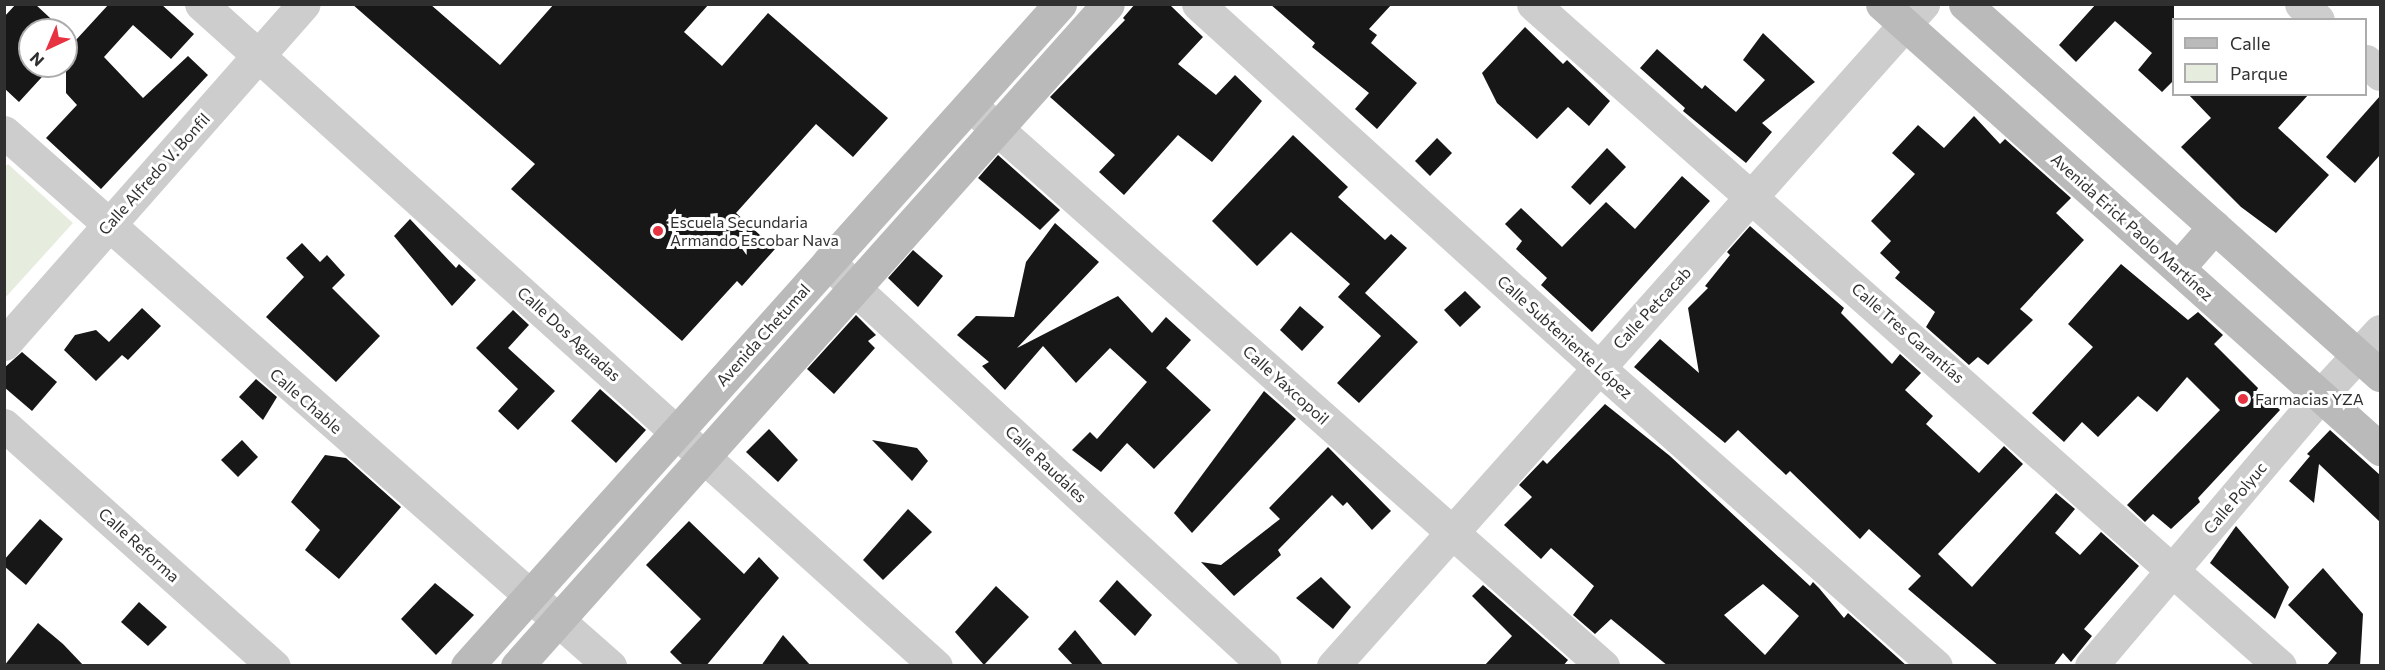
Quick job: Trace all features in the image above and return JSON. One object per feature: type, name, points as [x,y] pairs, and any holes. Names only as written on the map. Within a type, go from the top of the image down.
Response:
[{"type":"main road","name":"Avenida Chetumal","points":[[466,666],[1060,4]]},
{"type":"main road","points":[[517,666],[1108,4]]},
{"type":"main road","points":[[1965,4],[2369,365]]},
{"type":"main road","name":"Avenida Erick Paolo Martínez","points":[[1903,11],[2178,268],[2380,449]]},
{"type":"main road","points":[[2178,268],[2214,227]]},
{"type":"street","name":"Calle Dos Aguadas","points":[[201,4],[936,666]]},
{"type":"street","name":"Calle Alfredo V. Bonfil","points":[[4,344],[304,4]]},
{"type":"street","name":"Calle Subteniente López","points":[[1198,4],[1598,368],[1936,666]]},
{"type":"street","name":"Calle Tres Garantías","points":[[1533,4],[1755,197],[2176,570],[2280,666]]},
{"type":"street","points":[[2301,4],[2316,18]]},
{"type":"street","name":"Calle Petcacab","points":[[1333,666],[1598,368],[1755,197],[1903,11]]},
{"type":"street","points":[[2367,62],[2380,74]]},
{"type":"street","name":"Calle Yaxcopoil","points":[[970,105],[1603,666]]},
{"type":"street","name":"Calle Chable","points":[[4,132],[107,227],[610,666]]},
{"type":"street","name":"Calle Raudales","points":[[829,261],[854,288],[1265,666]]},
{"type":"street","name":"Calle Polyuc","points":[[2091,666],[2176,570],[2320,395],[2369,365],[2380,331]]},
{"type":"street","name":"Calle Reforma","points":[[4,425],[274,666]]},
{"type":"green space","points":[[8,164],[73,223],[5,298],[4,168]]},
{"type":"building","points":[[16,4],[35,4],[50,18],[18,18],[18,78],[41,78],[19,102],[4,88],[4,17]]},
{"type":"building","points":[[109,4],[161,4],[194,34],[171,59],[133,25],[104,57],[143,98],[188,56],[208,75],[101,189],[46,138],[77,105],[66,93],[66,78],[78,78],[78,38]]},
{"type":"building","points":[[352,4],[430,4],[500,65],[554,4],[709,4],[684,32],[722,66],[768,13],[888,118],[853,157],[816,124],[736,213],[775,249],[742,286],[737,281],[682,341],[511,189],[535,164]]},
{"type":"building","points":[[1135,4],[1169,4],[1203,37],[1178,64],[1216,95],[1235,75],[1262,101],[1212,162],[1178,135],[1124,195],[1099,172],[1115,155],[1050,97],[1125,20],[1123,18]]},
{"type":"building","points":[[1270,4],[1392,4],[1369,29],[1377,35],[1371,43],[1417,83],[1377,129],[1355,109],[1369,93],[1312,47],[1315,43]]},
{"type":"building","points":[[2096,4],[2174,4],[2172,82],[2162,92],[2138,70],[2152,53],[2115,21],[2076,62],[2059,45]]},
{"type":"building","points":[[1525,27],[1563,64],[1567,60],[1610,101],[1589,126],[1568,107],[1537,139],[1497,103],[1482,73]]},
{"type":"building","points":[[1763,33],[1815,82],[1762,123],[1772,132],[1746,163],[1683,111],[1685,108],[1640,68],[1657,49],[1702,89],[1705,85],[1736,112],[1765,80],[1743,60]]},
{"type":"building","points":[[2190,96],[2307,96],[2278,128],[2329,175],[2276,233],[2241,207],[2181,147],[2211,118]]},
{"type":"building","points":[[2380,96],[2380,155],[2355,183],[2326,157]]},
{"type":"building","points":[[1974,116],[2000,144],[2005,139],[2071,198],[2056,213],[2084,240],[2020,309],[2033,320],[1988,365],[1978,357],[1969,365],[1926,327],[1935,312],[1895,278],[1900,272],[1880,253],[1891,241],[1871,221],[1915,174],[1892,153],[1918,125],[1944,148]]},
{"type":"building","points":[[1293,135],[1348,187],[1338,197],[1385,240],[1391,234],[1407,248],[1365,293],[1418,342],[1359,403],[1337,383],[1381,336],[1338,297],[1350,284],[1291,232],[1257,266],[1212,221]]},
{"type":"building","points":[[1437,138],[1452,153],[1430,176],[1415,161]]},
{"type":"building","points":[[1607,148],[1626,167],[1590,205],[1571,187]]},
{"type":"building","points":[[998,155],[1060,210],[1040,230],[978,178]]},
{"type":"building","points":[[1682,176],[1710,201],[1592,332],[1541,285],[1547,278],[1516,249],[1522,241],[1505,224],[1521,208],[1562,247],[1606,202],[1635,229]]},
{"type":"building","points":[[410,219],[456,268],[459,264],[476,280],[452,306],[394,236]]},
{"type":"building","points":[[1055,223],[1099,262],[1017,348],[1118,296],[1152,333],[1166,317],[1191,340],[1166,368],[1211,410],[1154,469],[1127,443],[1101,472],[1072,450],[1090,432],[1097,439],[1147,382],[1110,348],[1076,383],[1043,346],[1005,390],[982,366],[989,362],[957,335],[976,316],[1014,317],[1026,262]]},
{"type":"building","points":[[1750,226],[1844,308],[1841,313],[1892,364],[1900,354],[1921,373],[1905,390],[1933,416],[1926,424],[1979,473],[2004,446],[2023,464],[1938,554],[1972,587],[2056,493],[2075,509],[2055,533],[2080,555],[2101,532],[2139,566],[2084,629],[2092,636],[2071,662],[2063,653],[2053,666],[1999,666],[1908,589],[1921,576],[1869,529],[1860,539],[1790,471],[1786,475],[1738,430],[1725,443],[1634,367],[1660,339],[1699,373],[1688,308],[1708,288],[1705,286],[1730,255],[1727,252]]},
{"type":"building","points":[[302,243],[320,262],[327,255],[345,275],[332,288],[380,336],[336,382],[266,317],[304,277],[286,258]]},
{"type":"building","points":[[913,250],[943,276],[918,307],[888,278]]},
{"type":"building","points":[[2121,264],[2188,320],[2198,312],[2223,335],[2214,344],[2280,410],[2198,498],[2200,502],[2171,529],[2153,514],[2145,522],[2127,505],[2220,410],[2187,377],[2157,412],[2138,396],[2098,437],[2082,422],[2064,442],[2032,413],[2093,347],[2068,324]]},
{"type":"building","points":[[1465,291],[1481,307],[1460,327],[1444,310]]},
{"type":"building","points":[[1300,306],[1324,327],[1302,351],[1280,330]]},
{"type":"building","points":[[142,308],[161,326],[128,360],[122,355],[96,381],[64,350],[75,335],[96,330],[109,342]]},
{"type":"building","points":[[513,310],[529,325],[508,348],[555,391],[518,430],[498,411],[518,389],[476,348]]},
{"type":"building","points":[[856,315],[876,335],[868,341],[875,348],[834,394],[807,369]]},
{"type":"building","points":[[22,352],[57,382],[32,411],[4,387],[4,368]]},
{"type":"building","points":[[256,379],[277,397],[263,420],[239,397]]},
{"type":"building","points":[[600,389],[646,430],[616,463],[571,421]]},
{"type":"building","points":[[1264,391],[1296,419],[1192,533],[1174,513]]},
{"type":"building","points":[[1605,404],[1670,456],[1810,586],[1813,582],[1844,618],[1848,613],[1907,666],[1668,666],[1611,619],[1595,634],[1573,615],[1594,586],[1551,548],[1541,559],[1504,525],[1532,497],[1519,485],[1543,460],[1547,464]],"holes":[[[1763,584],[1799,616],[1765,655],[1724,615]]]},
{"type":"building","points":[[769,429],[798,460],[778,482],[746,452]]},
{"type":"building","points":[[2330,430],[2380,475],[2380,522],[2319,464],[2314,503],[2289,481],[2310,456],[2307,454]]},
{"type":"building","points":[[242,440],[258,457],[238,477],[221,460]]},
{"type":"building","points":[[872,440],[917,448],[928,461],[912,481]]},
{"type":"building","points":[[1328,447],[1391,511],[1372,530],[1347,502],[1343,506],[1332,495],[1278,550],[1281,555],[1234,596],[1201,562],[1221,565],[1280,519],[1269,508]]},
{"type":"building","points":[[325,455],[346,458],[401,507],[339,579],[305,550],[320,530],[291,502]]},
{"type":"building","points":[[908,509],[932,532],[883,580],[863,560]]},
{"type":"building","points":[[40,519],[63,539],[26,585],[4,566],[4,560]]},
{"type":"building","points":[[689,521],[744,574],[759,557],[779,578],[706,666],[684,666],[670,652],[701,619],[646,565]]},
{"type":"building","points":[[2236,526],[2289,587],[2275,619],[2210,563]]},
{"type":"building","points":[[2323,568],[2363,614],[2360,666],[2326,666],[2337,653],[2288,605]]},
{"type":"building","points":[[1321,577],[1351,607],[1333,629],[1296,598]]},
{"type":"building","points":[[1117,580],[1152,615],[1135,636],[1099,601]]},
{"type":"building","points":[[435,583],[474,615],[436,655],[401,619]]},
{"type":"building","points":[[1483,585],[1568,660],[1563,666],[1484,666],[1512,636],[1472,596]]},
{"type":"building","points":[[996,586],[1029,617],[984,665],[955,632]]},
{"type":"building","points":[[139,602],[167,627],[148,646],[121,622]]},
{"type":"building","points":[[38,623],[63,644],[84,666],[4,666]]},
{"type":"building","points":[[1075,630],[1104,666],[1074,666],[1058,649]]},
{"type":"building","points":[[783,635],[811,666],[761,666]]},
{"type":"place","name":"Escuela Secundaria Armando Escobar Nava","points":[[658,231]]},
{"type":"place","name":"Farmacias YZA","points":[[2243,399]]}]
